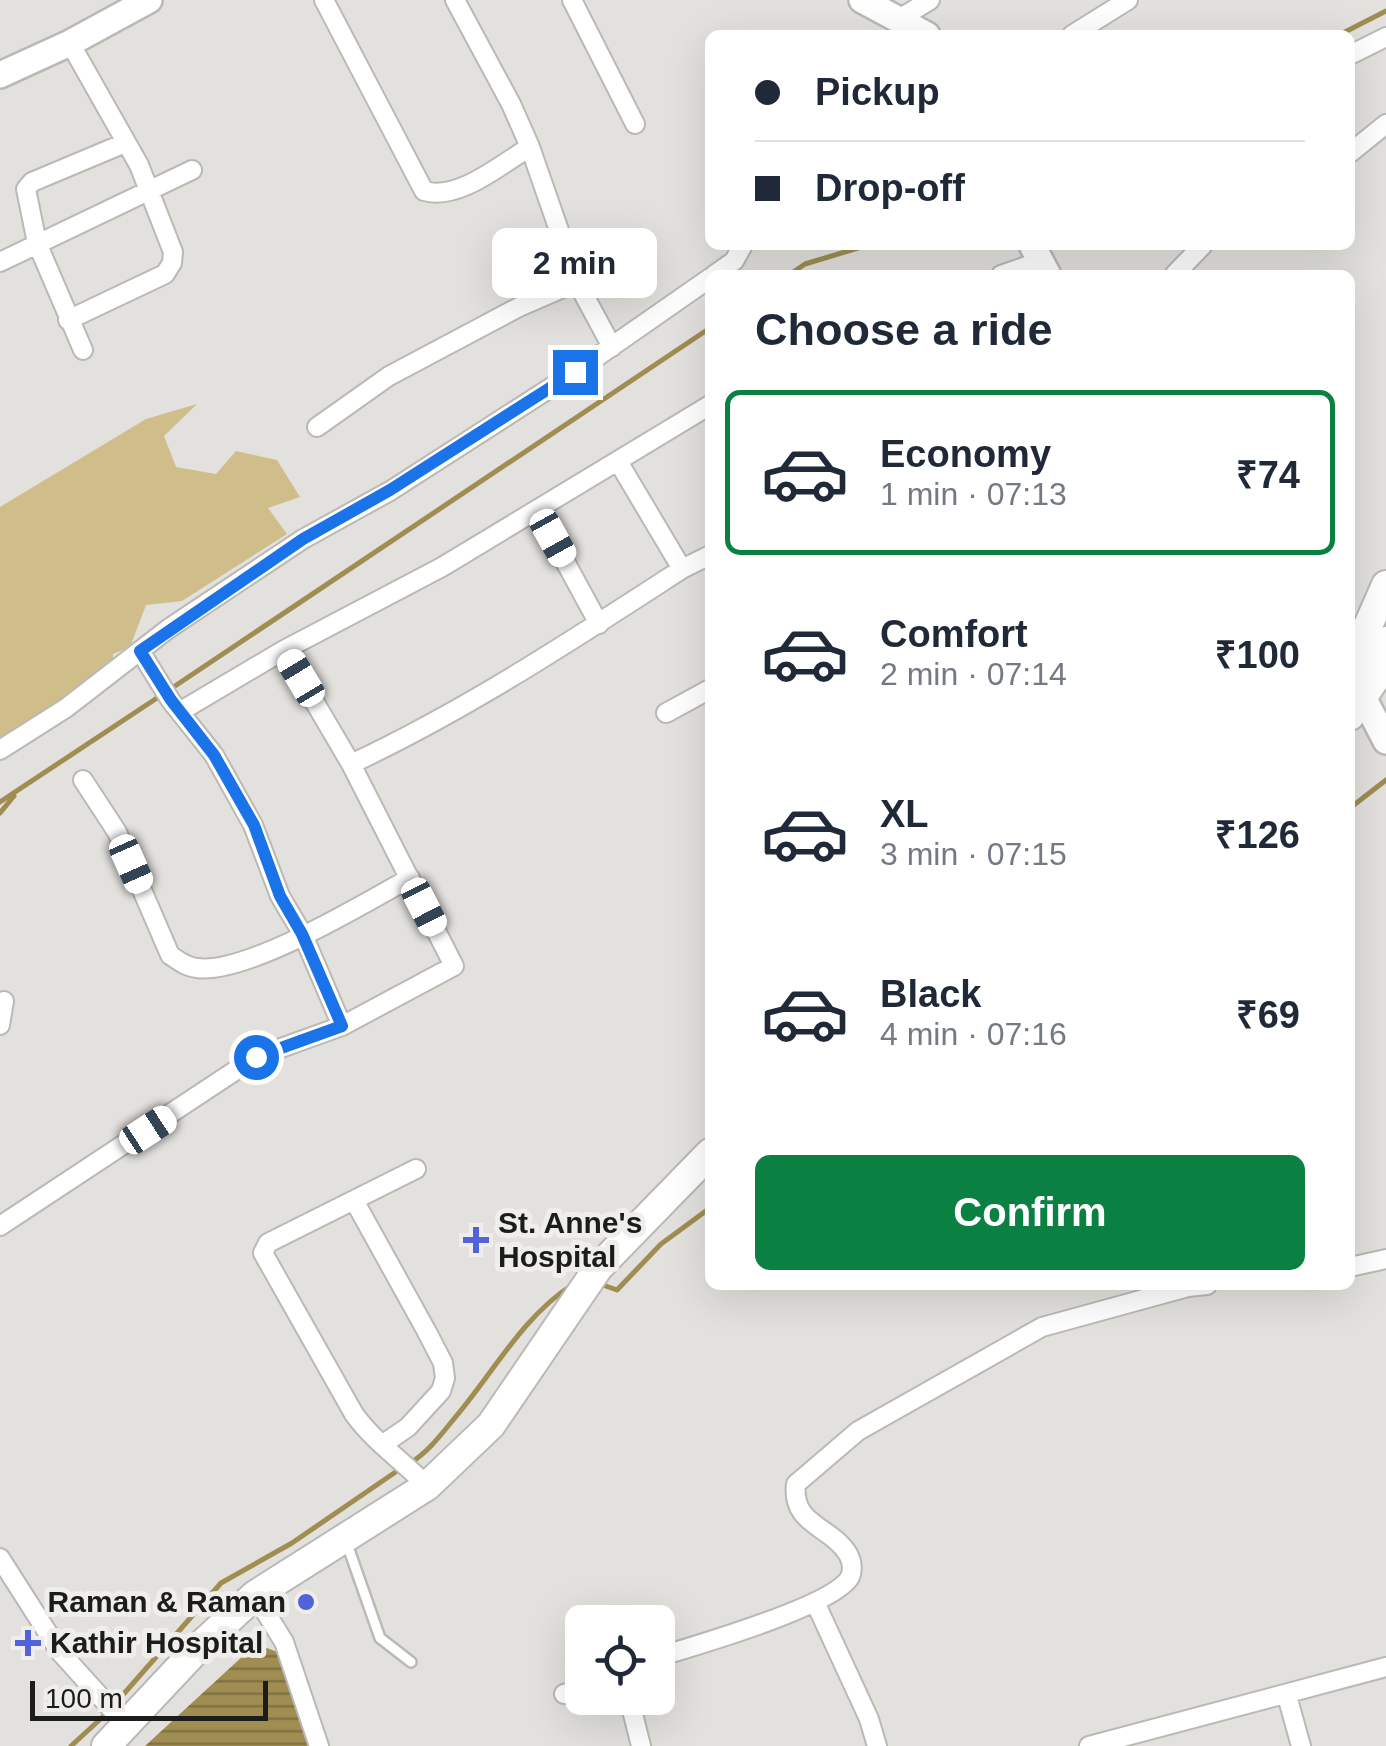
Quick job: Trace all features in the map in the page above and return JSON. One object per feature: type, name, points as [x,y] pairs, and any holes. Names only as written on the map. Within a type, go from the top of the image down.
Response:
[{"type":"main road","points":[[0,75],[149,0]]},
{"type":"main road","points":[[862,0],[910,29]]},
{"type":"main road","points":[[1355,655],[1386,585]]},
{"type":"main road","points":[[1386,640],[1375,679],[1355,699],[1386,741]]},
{"type":"main road","points":[[106,1746],[121,1718],[255,1595],[346,1538],[491,1424],[591,1277],[705,1158]]},
{"type":"street","points":[[324,0],[424,192],[438,195],[458,188],[530,147]]},
{"type":"street","points":[[455,0],[530,147],[576,282],[612,348]]},
{"type":"street","points":[[572,0],[636,124]]},
{"type":"street","points":[[910,29],[930,0]]},
{"type":"street","points":[[1080,30],[1128,0]]},
{"type":"street","points":[[1355,53],[1386,37]]},
{"type":"street","points":[[68,320],[166,274],[173,252],[150,190],[70,43]]},
{"type":"street","points":[[1355,149],[1386,124]]},
{"type":"street","points":[[83,350],[37,243],[26,189],[32,182],[126,143]]},
{"type":"street","points":[[0,262],[192,170]]},
{"type":"street","points":[[721,270],[741,250]]},
{"type":"street","points":[[1179,270],[1199,250]]},
{"type":"street","points":[[1014,270],[1040,260]]},
{"type":"street","points":[[0,750],[66,708],[140,651],[303,539],[390,490],[612,348],[705,281]]},
{"type":"street","points":[[317,427],[389,376],[519,307],[576,282]]},
{"type":"street","points":[[176,706],[442,567],[705,411]]},
{"type":"street","points":[[619,463],[682,568]]},
{"type":"street","points":[[537,510],[599,624]]},
{"type":"street","points":[[351,764],[426,729],[705,557]]},
{"type":"street","points":[[0,1226],[256,1057],[342,1026],[454,966],[351,764],[284,650]]},
{"type":"street","points":[[140,651],[214,755],[254,825],[280,896],[302,934],[342,1026]]},
{"type":"street","points":[[666,714],[705,692]]},
{"type":"street","points":[[84,780],[116,832],[170,955],[184,965],[200,969],[252,957],[410,878]]},
{"type":"street","points":[[0,1025],[4,1001]]},
{"type":"street","points":[[416,1169],[268,1243],[263,1253],[354,1414],[419,1477]]},
{"type":"street","points":[[355,1202],[443,1362],[445,1378],[441,1391],[388,1448]]},
{"type":"street","points":[[1355,1266],[1386,1259]]},
{"type":"street","points":[[675,1651],[814,1602],[848,1580],[852,1567],[848,1554],[801,1512],[795,1498],[796,1484],[858,1432],[1042,1327],[1177,1290]]},
{"type":"street","points":[[0,1558],[60,1652],[121,1718]]},
{"type":"street","points":[[255,1595],[284,1642],[319,1746]]},
{"type":"street","points":[[814,1602],[869,1719],[877,1746]]},
{"type":"street","points":[[1089,1746],[1124,1741],[1386,1667]]},
{"type":"street","points":[[1287,1696],[1301,1746]]},
{"type":"street","points":[[633,1715],[641,1746]]},
{"type":"lane","points":[[346,1538],[380,1638],[410,1662]]},
{"type":"shaded area","points":[[197,404],[164,436],[176,467],[216,474],[236,451],[277,460],[300,497],[268,508],[287,534],[182,601],[146,605],[130,647],[113,654],[113,667],[0,749],[0,507],[146,419]]},
{"type":"shaded area","points":[[256,1644],[283,1654],[318,1746],[145,1746]]},
{"type":"waterway","points":[[1349,30],[1386,11]]},
{"type":"waterway","points":[[796,270],[851,250]]},
{"type":"waterway","points":[[169,690],[705,331]]},
{"type":"waterway","points":[[0,802],[160,696]]},
{"type":"waterway","points":[[1355,804],[1386,780]]},
{"type":"waterway","points":[[0,813],[14,796]]},
{"type":"waterway","points":[[600,1284],[617,1290],[661,1244],[705,1212]]},
{"type":"waterway","points":[[409,1464],[438,1438],[538,1313],[572,1285]]},
{"type":"waterway","points":[[114,1705],[221,1583],[292,1543],[400,1469]]},
{"type":"waterway","points":[[71,1746],[107,1713]]},
{"type":"place","name":"St. Anne's Hospital","points":[[476,1240]]},
{"type":"place","name":"Raman & Raman","points":[[306,1602]]},
{"type":"place","name":"Kathir Hospital","points":[[28,1643]]},
{"type":"route","points":[[256,1057],[342,1026],[302,934],[280,896],[254,825],[214,755],[171,700],[140,651],[303,539],[390,490],[575,372]]}]
